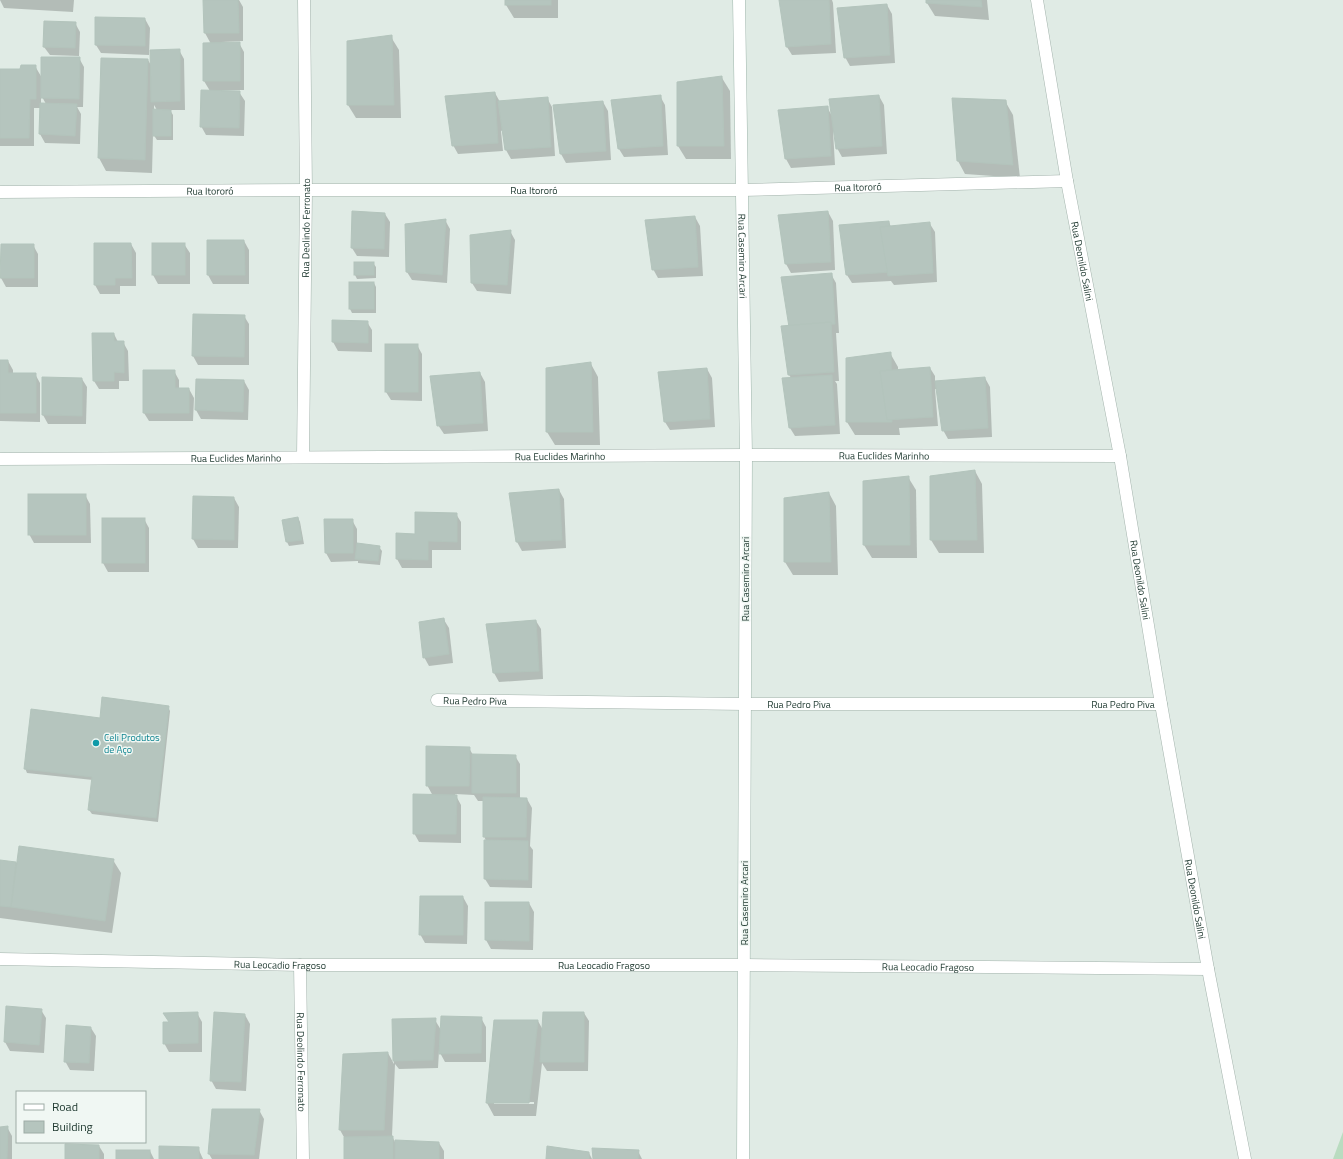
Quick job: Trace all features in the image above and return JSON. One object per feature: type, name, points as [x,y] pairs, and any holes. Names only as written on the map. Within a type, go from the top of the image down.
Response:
[{"type":"street","name":"Rua Deolindo Ferronato","points":[[303,457],[306,190],[304,0]]},
{"type":"street","name":"Rua Casemiro Arcari","points":[[739,0],[746,455],[743,1159]]},
{"type":"street","name":"Rua Deonildo Salini","points":[[1037,0],[1067,181],[1120,456],[1161,704],[1208,970],[1245,1159]]},
{"type":"street","name":"Rua Itororó","points":[[0,192],[742,190],[1067,181]]},
{"type":"street","name":"Rua Euclides Marinho","points":[[0,459],[746,455],[1120,456]]},
{"type":"street","name":"Rua Pedro Piva","points":[[437,700],[745,704],[1161,704]]},
{"type":"street","name":"Rua Leocadio Fragoso","points":[[0,959],[300,965],[744,965],[1208,970]]},
{"type":"street","name":"Rua Deolindo Ferronato","points":[[300,965],[303,1159]]},
{"type":"green space","points":[[1343,1132],[1343,1159],[1333,1159]]},
{"type":"building","points":[[203,0],[238,0],[239,33],[204,33]]},
{"type":"building","points":[[505,0],[551,0],[551,5],[505,5]]},
{"type":"building","points":[[779,0],[829,0],[831,44],[786,47]]},
{"type":"building","points":[[926,0],[981,0],[982,7],[926,3]]},
{"type":"building","points":[[887,4],[890,55],[844,58],[837,8]]},
{"type":"building","points":[[95,17],[145,18],[145,46],[95,45]]},
{"type":"building","points":[[44,21],[76,22],[75,48],[43,47]]},
{"type":"building","points":[[392,35],[394,105],[347,105],[347,41]]},
{"type":"building","points":[[240,42],[240,81],[203,81],[203,43]]},
{"type":"building","points":[[180,49],[180,101],[151,102],[150,50]]},
{"type":"building","points":[[41,57],[80,57],[79,99],[41,98]]},
{"type":"building","points":[[101,58],[148,59],[145,160],[98,158]]},
{"type":"building","points":[[21,65],[36,65],[36,99],[30,99],[29,138],[0,138],[0,69],[20,69]]},
{"type":"building","points":[[722,76],[724,146],[677,146],[677,82]]},
{"type":"building","points":[[201,90],[240,91],[239,128],[200,127]]},
{"type":"building","points":[[495,92],[498,143],[452,146],[445,96]]},
{"type":"building","points":[[661,95],[663,146],[618,149],[611,100]]},
{"type":"building","points":[[879,95],[882,146],[836,149],[829,99]]},
{"type":"building","points":[[548,97],[551,147],[505,150],[498,101]]},
{"type":"building","points":[[952,98],[1006,100],[1013,165],[957,161]]},
{"type":"building","points":[[603,101],[606,151],[560,154],[553,105]]},
{"type":"building","points":[[40,103],[77,104],[75,136],[39,134]]},
{"type":"building","points":[[828,106],[831,156],[785,159],[778,110]]},
{"type":"building","points":[[153,109],[171,110],[171,136],[153,136]]},
{"type":"building","points":[[352,211],[385,213],[384,249],[351,248]]},
{"type":"building","points":[[828,211],[831,262],[785,264],[778,215]]},
{"type":"building","points":[[695,216],[698,267],[652,270],[645,220]]},
{"type":"building","points":[[446,219],[442,275],[406,272],[405,224]]},
{"type":"building","points":[[889,221],[892,272],[846,275],[839,225]]},
{"type":"building","points":[[930,222],[933,273],[888,276],[880,227]]},
{"type":"building","points":[[511,230],[507,285],[471,283],[470,235]]},
{"type":"building","points":[[207,240],[244,240],[245,275],[207,275]]},
{"type":"building","points":[[94,243],[131,243],[132,278],[115,278],[115,285],[94,285]]},
{"type":"building","points":[[152,243],[185,243],[185,275],[152,275]]},
{"type":"building","points":[[1,244],[34,244],[34,278],[0,278]]},
{"type":"building","points":[[354,262],[374,262],[374,275],[354,275]]},
{"type":"building","points":[[832,273],[835,324],[789,327],[781,277]]},
{"type":"building","points":[[349,282],[374,282],[374,309],[349,309]]},
{"type":"building","points":[[193,314],[245,315],[244,357],[192,356]]},
{"type":"building","points":[[332,320],[368,321],[368,343],[332,342]]},
{"type":"building","points":[[831,322],[834,372],[788,375],[781,326]]},
{"type":"building","points":[[92,333],[114,333],[114,341],[124,341],[124,373],[114,372],[114,381],[93,381]]},
{"type":"building","points":[[385,344],[418,344],[418,392],[385,392]]},
{"type":"building","points":[[891,352],[892,422],[846,422],[846,358]]},
{"type":"building","points":[[0,360],[8,360],[8,373],[36,373],[36,413],[0,413]]},
{"type":"building","points":[[591,362],[593,432],[546,432],[546,368]]},
{"type":"building","points":[[930,367],[933,417],[887,420],[880,371]]},
{"type":"building","points":[[707,368],[710,419],[664,422],[658,372]]},
{"type":"building","points":[[143,370],[175,370],[175,388],[189,388],[189,413],[143,413]]},
{"type":"building","points":[[480,372],[483,423],[437,426],[430,376]]},
{"type":"building","points":[[832,375],[835,425],[789,428],[782,378]]},
{"type":"building","points":[[42,377],[82,378],[82,416],[42,415]]},
{"type":"building","points":[[985,377],[988,428],[942,431],[935,381]]},
{"type":"building","points":[[196,379],[244,380],[243,412],[195,410]]},
{"type":"building","points":[[975,470],[977,540],[930,540],[930,476]]},
{"type":"building","points":[[909,476],[910,545],[863,545],[863,481]]},
{"type":"building","points":[[559,489],[562,540],[516,542],[509,493]]},
{"type":"building","points":[[829,492],[831,562],[784,562],[784,498]]},
{"type":"building","points":[[28,494],[86,494],[86,535],[28,535]]},
{"type":"building","points":[[193,496],[234,497],[234,540],[192,539]]},
{"type":"building","points":[[415,512],[457,513],[457,542],[428,541],[428,560],[396,559],[396,533],[415,534]]},
{"type":"building","points":[[298,517],[302,540],[286,542],[282,520]]},
{"type":"building","points":[[102,518],[145,518],[145,563],[102,563]]},
{"type":"building","points":[[324,519],[353,519],[353,553],[325,553]]},
{"type":"building","points":[[357,543],[380,546],[378,561],[355,559]]},
{"type":"building","points":[[444,618],[449,654],[423,658],[419,622]]},
{"type":"building","points":[[536,620],[539,671],[493,673],[486,624]]},
{"type":"building","name":"Celi Produtos de Aço","points":[[102,697],[169,706],[156,818],[88,810],[92,777],[24,769],[31,709],[100,718]]},
{"type":"building","points":[[426,746],[470,747],[469,786],[426,786]]},
{"type":"building","points":[[472,754],[516,755],[516,793],[472,793]]},
{"type":"building","points":[[413,794],[457,795],[456,834],[413,834]]},
{"type":"building","points":[[483,797],[527,798],[526,837],[483,837]]},
{"type":"building","points":[[484,840],[528,841],[528,880],[484,879]]},
{"type":"building","points":[[19,846],[114,859],[105,921],[11,907]]},
{"type":"building","points":[[0,860],[16,862],[11,907],[0,906]]},
{"type":"building","points":[[420,896],[463,896],[463,935],[419,935]]},
{"type":"building","points":[[485,902],[529,902],[529,941],[485,940]]},
{"type":"building","points":[[6,1006],[42,1009],[39,1045],[4,1042]]},
{"type":"building","points":[[198,1012],[198,1043],[163,1044],[163,1022],[169,1022],[163,1013]]},
{"type":"building","points":[[214,1012],[245,1014],[241,1082],[210,1081]]},
{"type":"building","points":[[543,1012],[584,1012],[584,1062],[540,1062]]},
{"type":"building","points":[[441,1016],[482,1017],[481,1053],[439,1054]]},
{"type":"building","points":[[436,1018],[433,1060],[393,1061],[392,1019]]},
{"type":"building","points":[[494,1020],[538,1020],[529,1103],[486,1103]]},
{"type":"building","points":[[66,1025],[91,1027],[89,1063],[64,1062]]},
{"type":"building","points":[[388,1052],[384,1130],[339,1130],[343,1054]]},
{"type":"building","points":[[212,1109],[260,1109],[254,1155],[208,1154]]},
{"type":"building","points":[[8,1126],[7,1159],[0,1159],[0,1127]]},
{"type":"building","points":[[393,1136],[393,1159],[344,1159],[344,1137]]},
{"type":"building","points":[[395,1140],[439,1142],[439,1159],[395,1159]]},
{"type":"building","points":[[65,1144],[99,1145],[99,1159],[65,1159]]},
{"type":"building","points":[[159,1146],[199,1147],[199,1159],[159,1159]]},
{"type":"building","points":[[547,1146],[589,1152],[589,1159],[546,1159]]},
{"type":"building","points":[[592,1148],[639,1150],[638,1159],[593,1159]]},
{"type":"building","points":[[116,1150],[150,1150],[150,1159],[116,1159]]},
{"type":"place","name":"Celi Produtos de Aço","points":[[96,743]]}]
